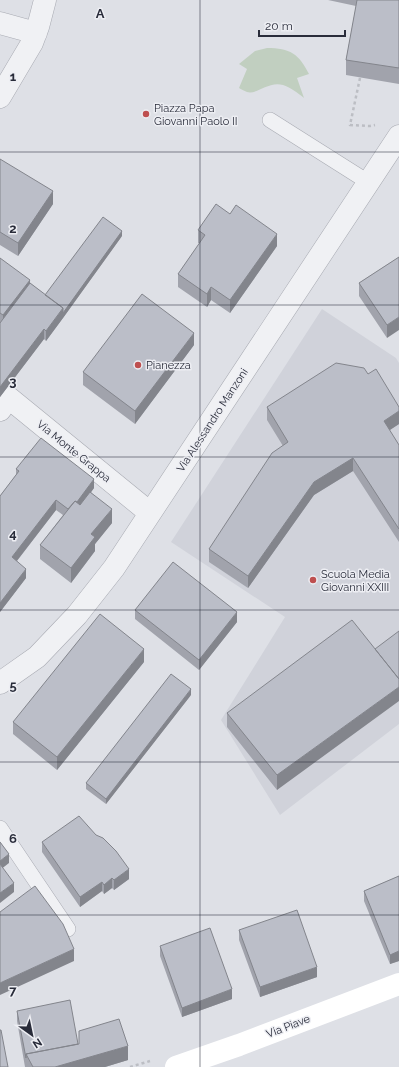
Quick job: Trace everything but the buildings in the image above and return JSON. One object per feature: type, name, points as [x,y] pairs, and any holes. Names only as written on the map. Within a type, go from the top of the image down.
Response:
[{"type":"main road","name":"Via Piave","points":[[176,1067],[239,1045],[399,984]]},
{"type":"street","points":[[1,96],[32,43],[45,0]]},
{"type":"street","points":[[0,23],[36,33]]},
{"type":"street","name":"Via Alessandro Manzoni","points":[[0,683],[37,656],[77,615],[114,568],[399,136]]},
{"type":"street","name":"Via Monte Grappa","points":[[0,410],[9,398],[150,513]]},
{"type":"lane","points":[[270,120],[368,182]]},
{"type":"lane","points":[[0,828],[68,929]]},
{"type":"path","points":[[360,78],[350,125],[377,125]]},
{"type":"shaded area","name":"Scuola Media Giovanni XXIII","points":[[322,309],[396,358],[399,363],[399,724],[280,815],[221,720],[285,617],[171,542]]},
{"type":"green space","points":[[267,48],[288,51],[297,57],[305,67],[309,74],[297,78],[304,98],[297,92],[278,84],[268,86],[255,92],[246,92],[239,88],[247,69],[239,64],[255,51]]},
{"type":"place","name":"Piazza Papa Giovanni Paolo II","points":[[146,114]]},
{"type":"place","name":"Pianezza","points":[[138,365]]},
{"type":"place","name":"Scuola Media Giovanni XXIII","points":[[313,580]]}]
